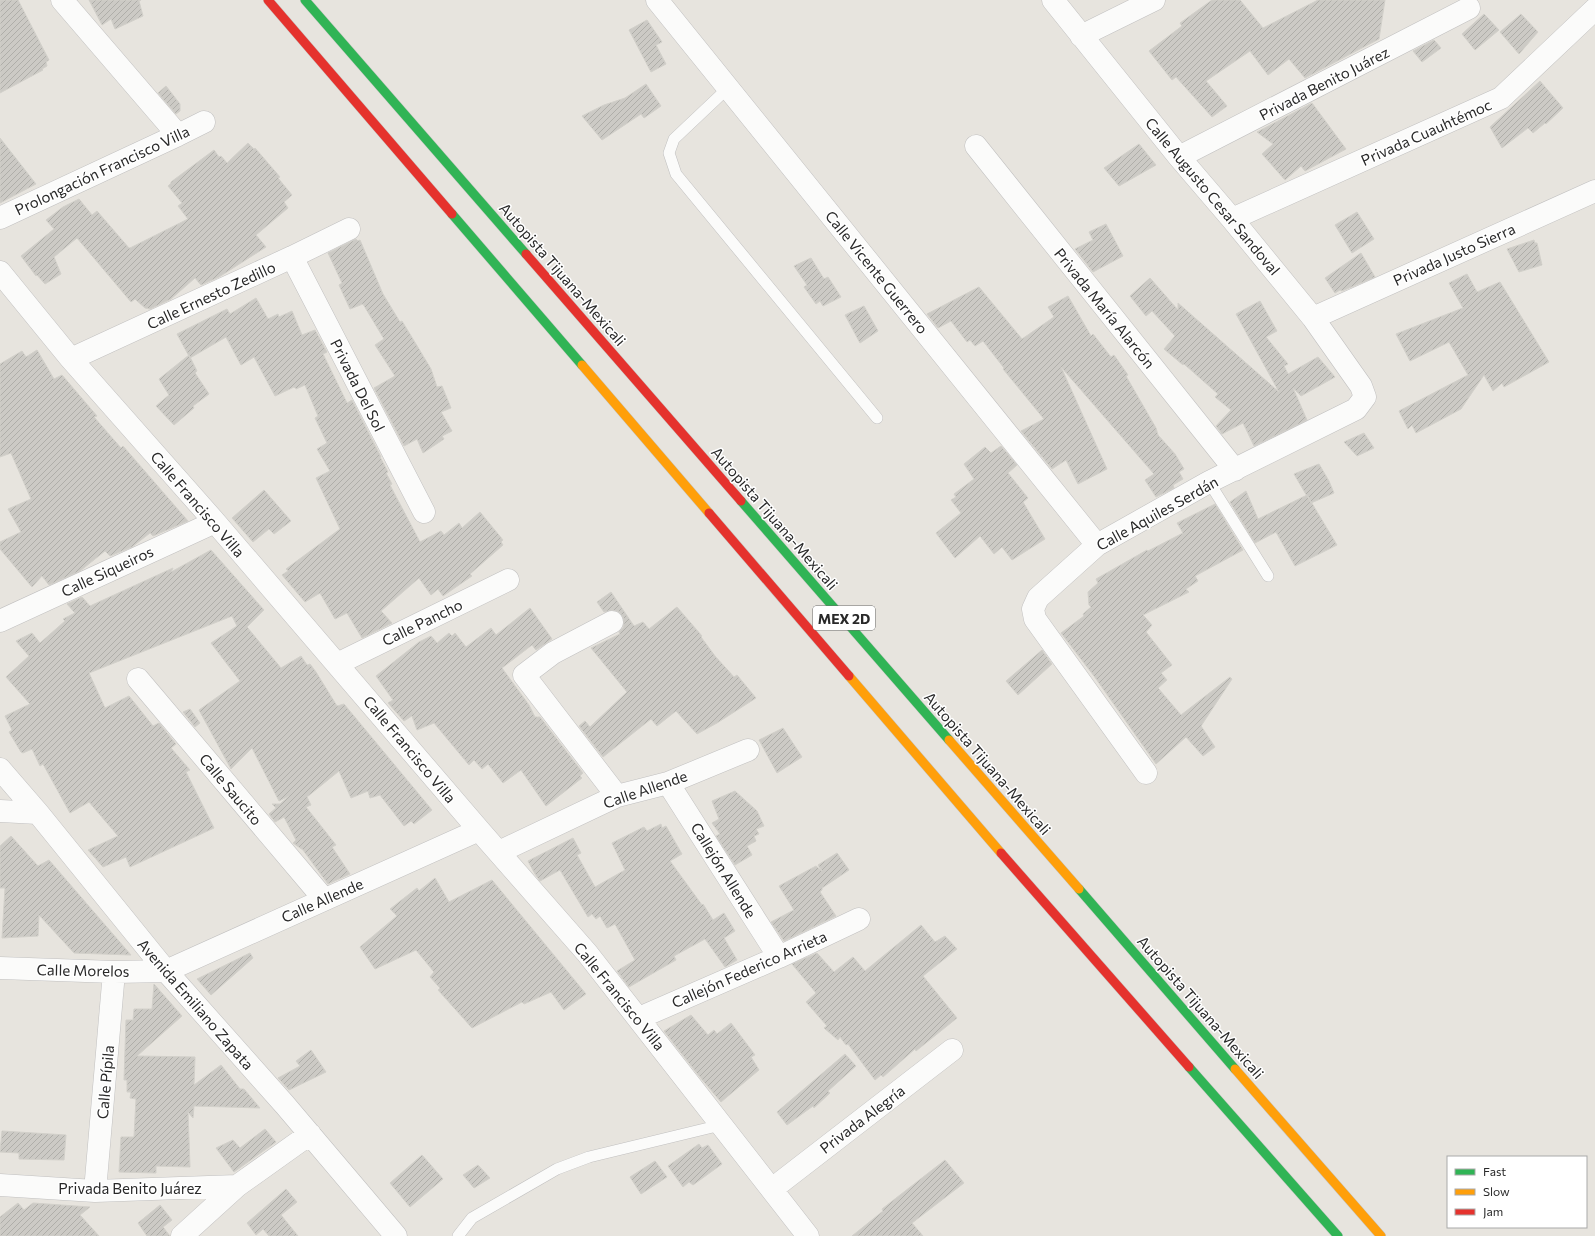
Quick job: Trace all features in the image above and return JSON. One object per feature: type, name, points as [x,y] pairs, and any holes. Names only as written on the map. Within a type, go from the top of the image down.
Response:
[{"type":"highway","name":"MEX 2D","points":[[268,0],[983,832],[1338,1236]]},
{"type":"highway","name":"Autopista Tijuana-Mexicali","points":[[305,0],[1381,1236]]},
{"type":"street","points":[[62,0],[178,135]]},
{"type":"street","name":"Calle Vicente Guerrero","points":[[657,0],[1097,545]]},
{"type":"street","name":"Calle Augusto Cesar Sandoval","points":[[1053,0],[1313,318],[1361,386],[1365,397]]},
{"type":"street","points":[[1081,36],[1154,0]]},
{"type":"street","name":"Privada Benito Juárez","points":[[1180,157],[1469,8]]},
{"type":"street","name":"Privada Cuauhtémoc","points":[[1232,219],[1501,98],[1595,9]]},
{"type":"street","name":"Prolongación Francisco Villa","points":[[0,218],[204,122]]},
{"type":"street","name":"Privada María Alarcón","points":[[976,146],[1235,470]]},
{"type":"street","name":"Privada Justo Sierra","points":[[1313,318],[1595,191]]},
{"type":"street","name":"Calle Ernesto Zedillo","points":[[71,359],[292,257],[349,229]]},
{"type":"street","name":"Privada Del Sol","points":[[292,257],[424,512]]},
{"type":"street","name":"Calle Francisco Villa","points":[[0,272],[71,359],[215,522],[478,830],[587,953],[808,1236]]},
{"type":"street","name":"Calle Aquiles Serdán","points":[[1146,773],[1035,619],[1033,609],[1038,598],[1097,545],[1209,482],[1356,409],[1365,397]]},
{"type":"street","name":"Calle Siqueiros","points":[[0,621],[215,522]]},
{"type":"street","name":"Calle Pancho","points":[[337,664],[508,580]]},
{"type":"street","points":[[612,622],[553,653],[524,676],[617,796]]},
{"type":"street","name":"Calle Saucito","points":[[138,679],[324,899]]},
{"type":"street","name":"Calle Allende","points":[[499,852],[617,796],[668,783],[748,750]]},
{"type":"street","name":"Avenida Emiliano Zapata","points":[[0,769],[38,813],[166,971],[310,1134],[396,1236]]},
{"type":"street","name":"Callejón Allende","points":[[668,783],[779,957]]},
{"type":"street","points":[[0,811],[38,813]]},
{"type":"street","name":"Calle Allende","points":[[166,971],[478,830]]},
{"type":"street","name":"Callejón Federico Arrieta","points":[[639,1018],[779,957],[858,919]]},
{"type":"street","name":"Calle Morelos","points":[[0,968],[114,972],[166,971]]},
{"type":"street","name":"Calle Pípila","points":[[95,1191],[114,972]]},
{"type":"street","name":"Privada Alegría","points":[[772,1188],[952,1050]]},
{"type":"street","points":[[182,1236],[237,1186],[310,1134]]},
{"type":"street","name":"Privada Benito Juárez","points":[[0,1185],[95,1191],[237,1186]]},
{"type":"lane","points":[[728,88],[674,140],[669,153],[676,174],[877,418]]},
{"type":"lane","points":[[1209,482],[1268,576]]},
{"type":"lane","points":[[458,1236],[472,1218],[557,1169],[589,1157],[721,1125]]},
{"type":"building","points":[[0,0],[18,0],[49,60],[46,62],[47,66],[42,69],[43,70],[0,93]]},
{"type":"building","points":[[89,0],[141,0],[139,1],[143,16],[115,29],[111,19],[102,25]]},
{"type":"building","points":[[1212,0],[1240,0],[1263,28],[1318,0],[1385,0],[1379,39],[1305,78],[1289,59],[1268,75],[1250,51],[1206,81],[1227,106],[1212,117],[1176,77],[1172,80],[1149,51],[1182,26],[1180,23]]},
{"type":"building","points":[[1484,14],[1499,30],[1475,50],[1462,34]]},
{"type":"building","points":[[1521,14],[1538,32],[1519,54],[1500,32]]},
{"type":"building","points":[[647,20],[662,42],[656,45],[666,64],[651,72],[629,30]]},
{"type":"building","points":[[1434,40],[1441,48],[1422,62],[1413,51]]},
{"type":"building","points":[[1540,81],[1563,108],[1546,124],[1545,123],[1533,133],[1528,128],[1502,148],[1490,127]]},
{"type":"building","points":[[646,84],[661,106],[644,118],[641,114],[602,140],[582,116],[604,105],[625,98]]},
{"type":"building","points":[[166,86],[180,104],[180,111],[176,114],[158,93]]},
{"type":"building","points":[[1312,103],[1346,149],[1305,171],[1301,166],[1285,180],[1262,154],[1273,144],[1257,132]]},
{"type":"building","points":[[0,138],[36,184],[0,203]]},
{"type":"building","points":[[248,143],[254,149],[255,148],[280,177],[278,178],[292,195],[284,202],[288,208],[256,235],[266,247],[219,277],[201,285],[195,278],[171,299],[150,309],[145,308],[135,299],[131,302],[77,238],[54,257],[61,274],[45,284],[37,275],[36,276],[21,256],[54,229],[46,220],[63,207],[79,199],[92,215],[97,211],[130,248],[188,219],[178,206],[182,203],[168,186],[171,182],[214,150],[219,157],[221,156],[227,163]]},
{"type":"building","points":[[1139,144],[1156,165],[1119,186],[1104,168]]},
{"type":"building","points":[[1357,212],[1374,239],[1352,253],[1335,225]]},
{"type":"building","points":[[1106,224],[1123,256],[1093,272],[1075,249],[1093,240],[1089,232]]},
{"type":"building","points":[[356,239],[358,241],[360,240],[383,294],[400,322],[402,321],[431,369],[437,387],[442,386],[451,408],[441,412],[452,431],[442,436],[444,439],[423,453],[417,439],[404,446],[374,388],[395,376],[375,345],[384,339],[363,304],[350,309],[339,285],[342,283],[328,253]]},
{"type":"building","points":[[1534,240],[1535,243],[1537,243],[1542,265],[1519,272],[1507,249]]},
{"type":"building","points":[[1361,253],[1375,277],[1335,293],[1325,278]]},
{"type":"building","points":[[811,258],[824,279],[828,277],[841,297],[823,306],[820,301],[816,304],[804,287],[807,285],[794,266]]},
{"type":"building","points":[[1467,274],[1477,292],[1500,282],[1549,362],[1504,387],[1502,383],[1493,391],[1484,375],[1461,409],[1416,433],[1412,425],[1408,429],[1399,411],[1468,375],[1449,342],[1410,361],[1396,334],[1463,308],[1449,283]]},
{"type":"building","points":[[1150,278],[1178,310],[1178,303],[1279,392],[1236,314],[1260,301],[1277,331],[1266,337],[1288,364],[1284,366],[1288,374],[1318,357],[1335,377],[1301,396],[1293,388],[1307,420],[1254,446],[1243,423],[1222,434],[1216,426],[1231,410],[1215,397],[1218,394],[1184,364],[1183,365],[1164,349],[1175,336],[1152,311],[1146,316],[1130,296]]},
{"type":"building","points":[[979,287],[1022,339],[1054,317],[1048,307],[1068,296],[1091,336],[1093,334],[1111,357],[1114,355],[1128,375],[1126,376],[1156,428],[1158,435],[1175,454],[1184,469],[1179,472],[1183,479],[1173,485],[1174,488],[1156,497],[1145,480],[1154,474],[1061,367],[1107,469],[1078,484],[1066,460],[1052,469],[1021,431],[1044,419],[1003,369],[1004,368],[983,341],[975,346],[970,340],[967,342],[951,321],[938,328],[927,314]]},
{"type":"building","points":[[256,298],[268,319],[278,314],[279,317],[292,311],[302,335],[315,330],[327,352],[323,354],[347,403],[352,400],[388,472],[386,473],[392,484],[390,485],[420,542],[441,531],[444,535],[459,523],[462,528],[480,512],[503,540],[501,542],[503,545],[470,574],[472,576],[443,596],[438,589],[431,595],[419,578],[381,611],[392,623],[362,638],[347,613],[335,619],[320,593],[305,602],[282,575],[288,571],[286,569],[340,529],[316,478],[330,471],[317,449],[327,443],[315,418],[318,416],[305,385],[296,389],[294,387],[275,396],[254,357],[241,365],[226,337],[190,358],[177,334],[227,309],[230,314]]},
{"type":"building","points":[[864,306],[878,331],[860,343],[845,315]]},
{"type":"building","points":[[37,350],[54,379],[62,375],[97,416],[94,417],[121,448],[123,446],[188,521],[153,536],[150,533],[132,547],[110,556],[105,551],[80,571],[49,585],[42,576],[32,587],[0,549],[0,542],[21,532],[8,509],[31,499],[11,453],[0,457],[0,364],[22,351],[26,357]]},
{"type":"building","points":[[189,355],[197,371],[195,373],[209,394],[193,406],[194,408],[174,425],[156,406],[169,395],[159,379]]},
{"type":"building","points":[[1364,433],[1374,448],[1357,456],[1344,442]]},
{"type":"building","points":[[1001,446],[1017,465],[1008,473],[1028,498],[1023,502],[1045,539],[1012,560],[1002,547],[994,554],[980,536],[955,558],[936,533],[961,513],[951,500],[956,497],[954,494],[974,479],[964,464],[985,447],[991,453]]},
{"type":"building","points":[[1319,464],[1334,493],[1311,503],[1294,474]]},
{"type":"building","points":[[264,490],[291,521],[274,534],[269,529],[253,542],[232,518]]},
{"type":"building","points":[[1246,491],[1258,519],[1307,495],[1337,545],[1295,566],[1276,532],[1255,543],[1230,502]]},
{"type":"building","points":[[1215,504],[1243,550],[1195,576],[1198,581],[1186,589],[1189,592],[1143,615],[1152,625],[1146,632],[1172,665],[1161,673],[1167,680],[1158,688],[1181,715],[1230,677],[1232,679],[1201,726],[1215,747],[1203,756],[1186,737],[1156,764],[1094,676],[1061,633],[1084,616],[1083,614],[1091,607],[1089,605],[1088,592],[1098,583],[1096,579],[1147,550],[1148,551],[1183,533],[1177,523]]},
{"type":"building","points":[[211,550],[264,610],[247,627],[281,668],[301,656],[307,665],[310,664],[337,706],[344,704],[432,810],[414,824],[411,821],[404,826],[380,795],[370,798],[368,791],[351,798],[339,771],[307,797],[311,805],[306,807],[336,845],[332,847],[350,874],[328,884],[303,850],[293,843],[296,840],[284,817],[275,822],[269,814],[276,808],[272,804],[280,804],[289,796],[279,801],[252,748],[231,769],[199,710],[240,681],[211,643],[237,626],[232,616],[89,673],[105,708],[129,696],[153,726],[159,723],[176,744],[171,748],[190,770],[186,772],[214,828],[130,867],[126,857],[103,867],[88,850],[118,836],[89,802],[70,813],[43,764],[40,766],[32,749],[23,753],[21,752],[9,732],[12,730],[5,716],[30,704],[6,677],[29,656],[16,641],[32,633],[40,643],[65,621],[63,619],[75,613],[67,604],[82,597],[90,606],[173,568],[171,572]]},
{"type":"building","points":[[611,592],[634,626],[643,622],[649,629],[677,607],[702,636],[701,637],[715,656],[734,677],[737,675],[756,698],[697,734],[676,711],[657,726],[651,719],[603,757],[579,726],[585,721],[590,727],[627,692],[591,648],[620,634],[619,632],[623,628],[623,617],[619,612],[612,610],[604,612],[597,602]]},
{"type":"building","points":[[530,608],[552,639],[536,650],[532,645],[502,668],[529,705],[535,717],[540,717],[583,773],[580,776],[582,778],[546,806],[521,770],[503,783],[488,764],[482,769],[474,760],[469,765],[434,723],[417,730],[412,716],[404,721],[388,703],[393,700],[376,676],[419,642],[431,636],[437,643],[449,633],[452,636],[455,633],[466,647],[491,628],[496,635]]},
{"type":"building","points":[[1042,650],[1052,664],[1018,695],[1006,681]]},
{"type":"building","points":[[190,709],[200,723],[195,727],[183,712]]},
{"type":"building","points":[[783,728],[802,757],[777,773],[759,740]]},
{"type":"building","points":[[735,791],[757,811],[764,826],[756,829],[759,834],[754,836],[756,841],[747,846],[752,855],[735,865],[716,836],[720,834],[712,823],[719,819],[712,801]]},
{"type":"building","points":[[661,824],[662,828],[666,826],[682,854],[670,861],[702,905],[703,904],[713,920],[724,913],[735,931],[724,938],[737,960],[725,967],[705,939],[674,956],[676,960],[629,987],[617,971],[635,960],[615,924],[607,928],[600,916],[596,919],[592,914],[588,917],[560,870],[540,881],[528,861],[573,838],[581,853],[577,855],[595,887],[625,870],[612,843],[644,827],[647,831]]},
{"type":"building","points":[[11,836],[38,866],[49,860],[131,955],[74,953],[39,915],[38,936],[2,938],[5,888],[0,888],[0,846]]},
{"type":"building","points":[[837,853],[849,870],[822,888],[820,892],[836,916],[784,941],[771,922],[794,910],[779,886],[816,866],[822,871],[818,865]]},
{"type":"building","points":[[435,878],[449,902],[492,880],[586,994],[564,1010],[551,992],[524,1004],[522,1002],[472,1028],[438,990],[440,988],[430,977],[434,972],[416,950],[375,969],[360,947],[397,916],[390,909],[417,888],[419,891]]},
{"type":"building","points":[[921,925],[935,942],[945,936],[957,949],[923,976],[957,1018],[916,1051],[915,1049],[883,1077],[881,1075],[875,1080],[848,1044],[846,1045],[840,1037],[838,1040],[824,1028],[827,1026],[806,1002],[816,993],[792,964],[817,953],[834,972],[853,957],[865,971]]},
{"type":"building","points":[[250,953],[253,958],[211,995],[197,979]]},
{"type":"building","points":[[154,984],[182,1016],[137,1056],[195,1057],[194,1085],[221,1065],[240,1089],[244,1089],[260,1108],[194,1106],[193,1118],[188,1112],[190,1167],[156,1166],[156,1173],[119,1172],[121,1137],[134,1137],[136,1099],[130,1098],[131,1092],[127,1092],[127,1080],[124,1080],[126,1020],[133,1020],[134,1009],[152,1009]]},
{"type":"building","points":[[691,1015],[708,1035],[714,1030],[717,1034],[731,1023],[755,1055],[751,1057],[759,1070],[721,1102],[664,1031]]},
{"type":"building","points":[[311,1050],[326,1072],[289,1090],[278,1078],[300,1066],[296,1061]]},
{"type":"building","points":[[845,1054],[856,1066],[828,1091],[830,1093],[814,1108],[813,1106],[787,1125],[777,1112]]},
{"type":"building","points":[[265,1129],[276,1142],[234,1172],[216,1148],[233,1140],[240,1148]]},
{"type":"building","points":[[2,1131],[66,1135],[64,1160],[19,1159],[19,1153],[0,1152]]},
{"type":"building","points":[[699,1144],[702,1148],[708,1145],[722,1164],[693,1185],[689,1182],[683,1187],[668,1166]]},
{"type":"building","points":[[422,1155],[443,1179],[410,1207],[390,1183]]},
{"type":"building","points":[[945,1160],[964,1183],[912,1223],[923,1236],[852,1236],[883,1211],[882,1209]]},
{"type":"building","points":[[655,1161],[667,1177],[641,1194],[630,1177]]},
{"type":"building","points":[[478,1165],[490,1178],[474,1188],[463,1175]]},
{"type":"building","points":[[286,1189],[297,1202],[281,1215],[298,1236],[269,1236],[263,1229],[256,1235],[247,1223]]},
{"type":"building","points":[[18,1203],[24,1210],[33,1203],[90,1207],[80,1215],[99,1236],[0,1236],[0,1217]]},
{"type":"building","points":[[160,1205],[172,1220],[163,1227],[170,1236],[147,1236],[138,1223]]},
{"type":"traffic: fast","points":[[305,0],[526,254]]},
{"type":"traffic: fast","points":[[452,214],[582,365]]},
{"type":"traffic: fast","points":[[741,501],[949,740]]},
{"type":"traffic: fast","points":[[1079,889],[1235,1069]]},
{"type":"traffic: fast","points":[[1189,1067],[1338,1236]]},
{"type":"traffic: slow","points":[[582,365],[709,513]]},
{"type":"traffic: slow","points":[[849,676],[1001,853]]},
{"type":"traffic: slow","points":[[949,740],[1079,889]]},
{"type":"traffic: slow","points":[[1235,1069],[1381,1236]]},
{"type":"traffic: jam","points":[[268,0],[452,214]]},
{"type":"traffic: jam","points":[[526,254],[741,501]]},
{"type":"traffic: jam","points":[[709,513],[849,676]]},
{"type":"traffic: jam","points":[[1001,853],[1189,1067]]}]
